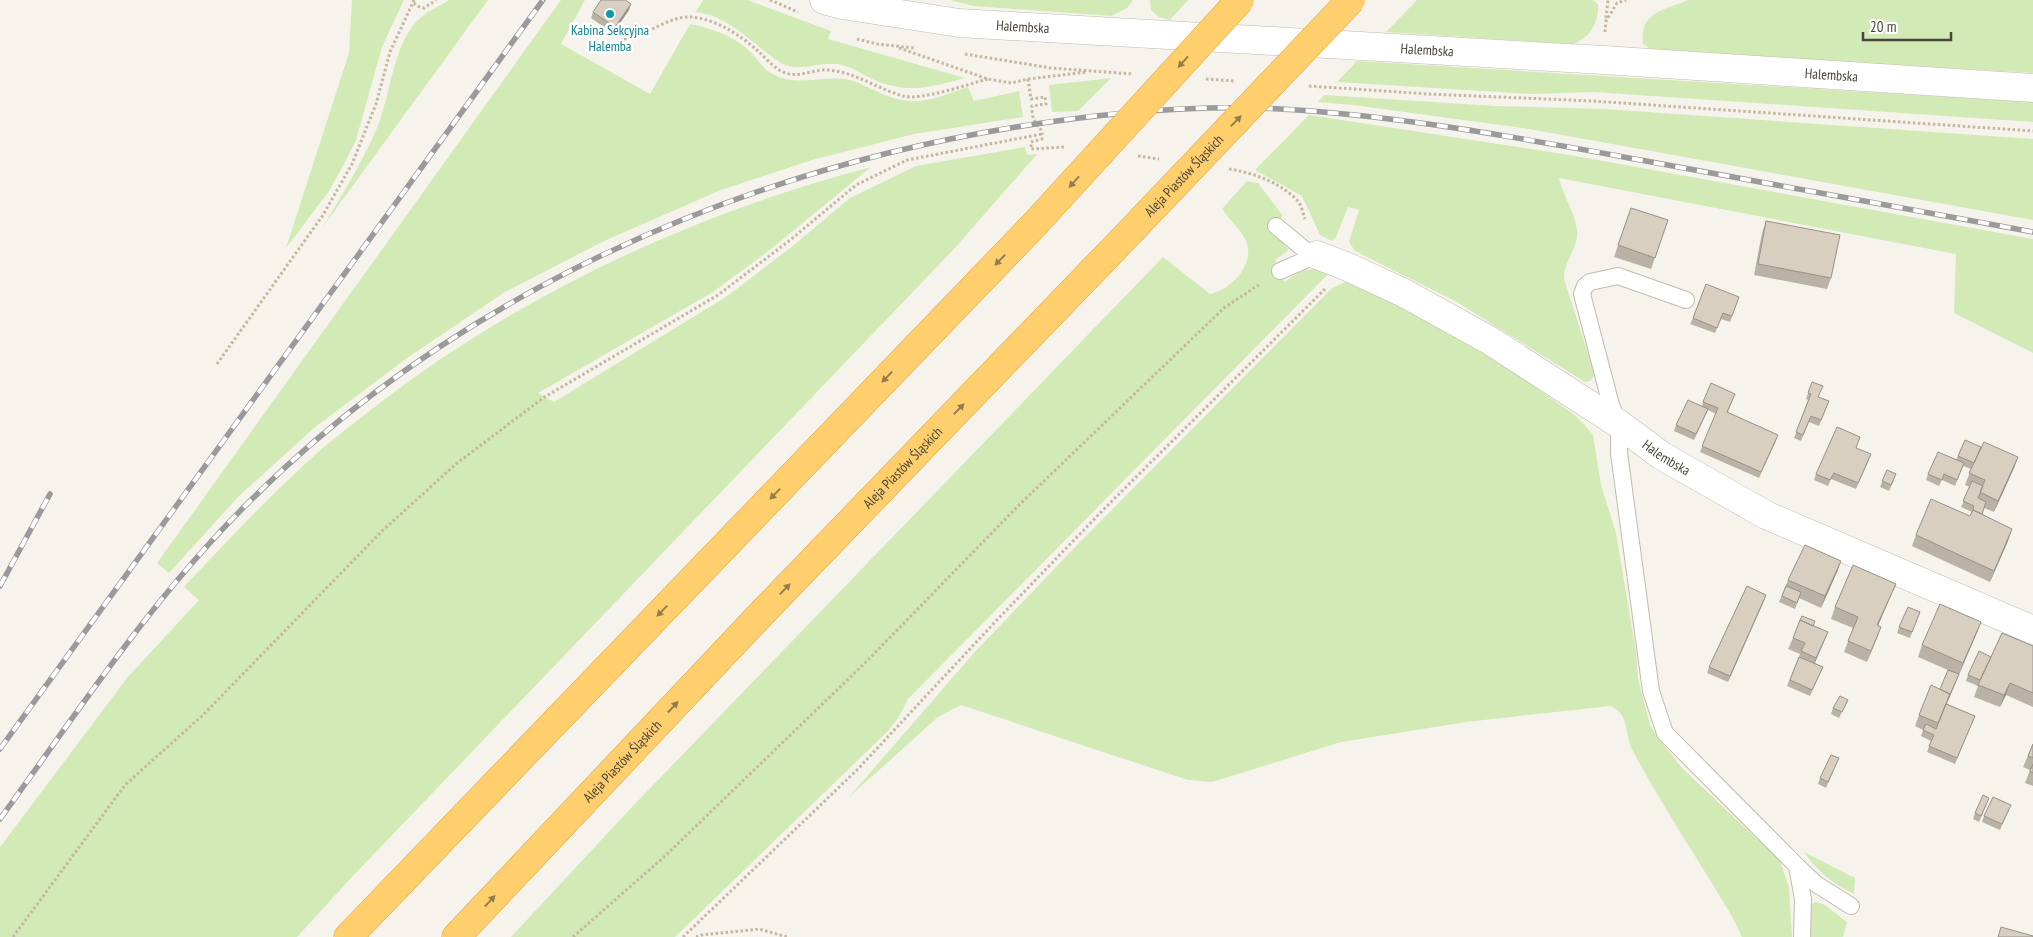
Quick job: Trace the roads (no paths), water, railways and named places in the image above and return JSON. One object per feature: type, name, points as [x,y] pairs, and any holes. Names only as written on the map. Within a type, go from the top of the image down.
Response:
[{"type":"highway","points":[[348,937],[1034,225],[1240,0]]},
{"type":"highway","name":"Aleja Piastów Śląskich","points":[[456,937],[763,612],[1351,0]]},
{"type":"street","name":"Halembska","points":[[824,0],[842,5],[959,23],[1604,60],[2033,88]]},
{"type":"street","name":"Halembska","points":[[1317,255],[1348,266],[1404,293],[1489,340],[1619,424],[1662,456],[1766,515],[2033,630]]},
{"type":"lane","points":[[1276,226],[1305,250],[1317,255]]},
{"type":"lane","points":[[1280,271],[1317,255]]},
{"type":"lane","points":[[1686,300],[1618,276],[1597,280],[1585,286],[1582,294],[1611,405],[1619,424],[1619,453],[1651,691],[1665,733],[1816,884],[1851,906]]},
{"type":"lane","points":[[1797,866],[1803,899],[1802,937]]},
{"type":"railway","points":[[0,749],[543,0]]},
{"type":"railway","points":[[0,819],[118,655],[181,576],[249,502],[329,429],[415,363],[507,305],[603,255],[703,212],[805,176],[910,148],[1049,122],[1181,109],[1281,109],[1373,117],[1510,137],[2033,232]]},
{"type":"railway","points":[[0,586],[50,494]]},
{"type":"place","name":"Kabina Sekcyjna Halemba","points":[[610,14]]}]
